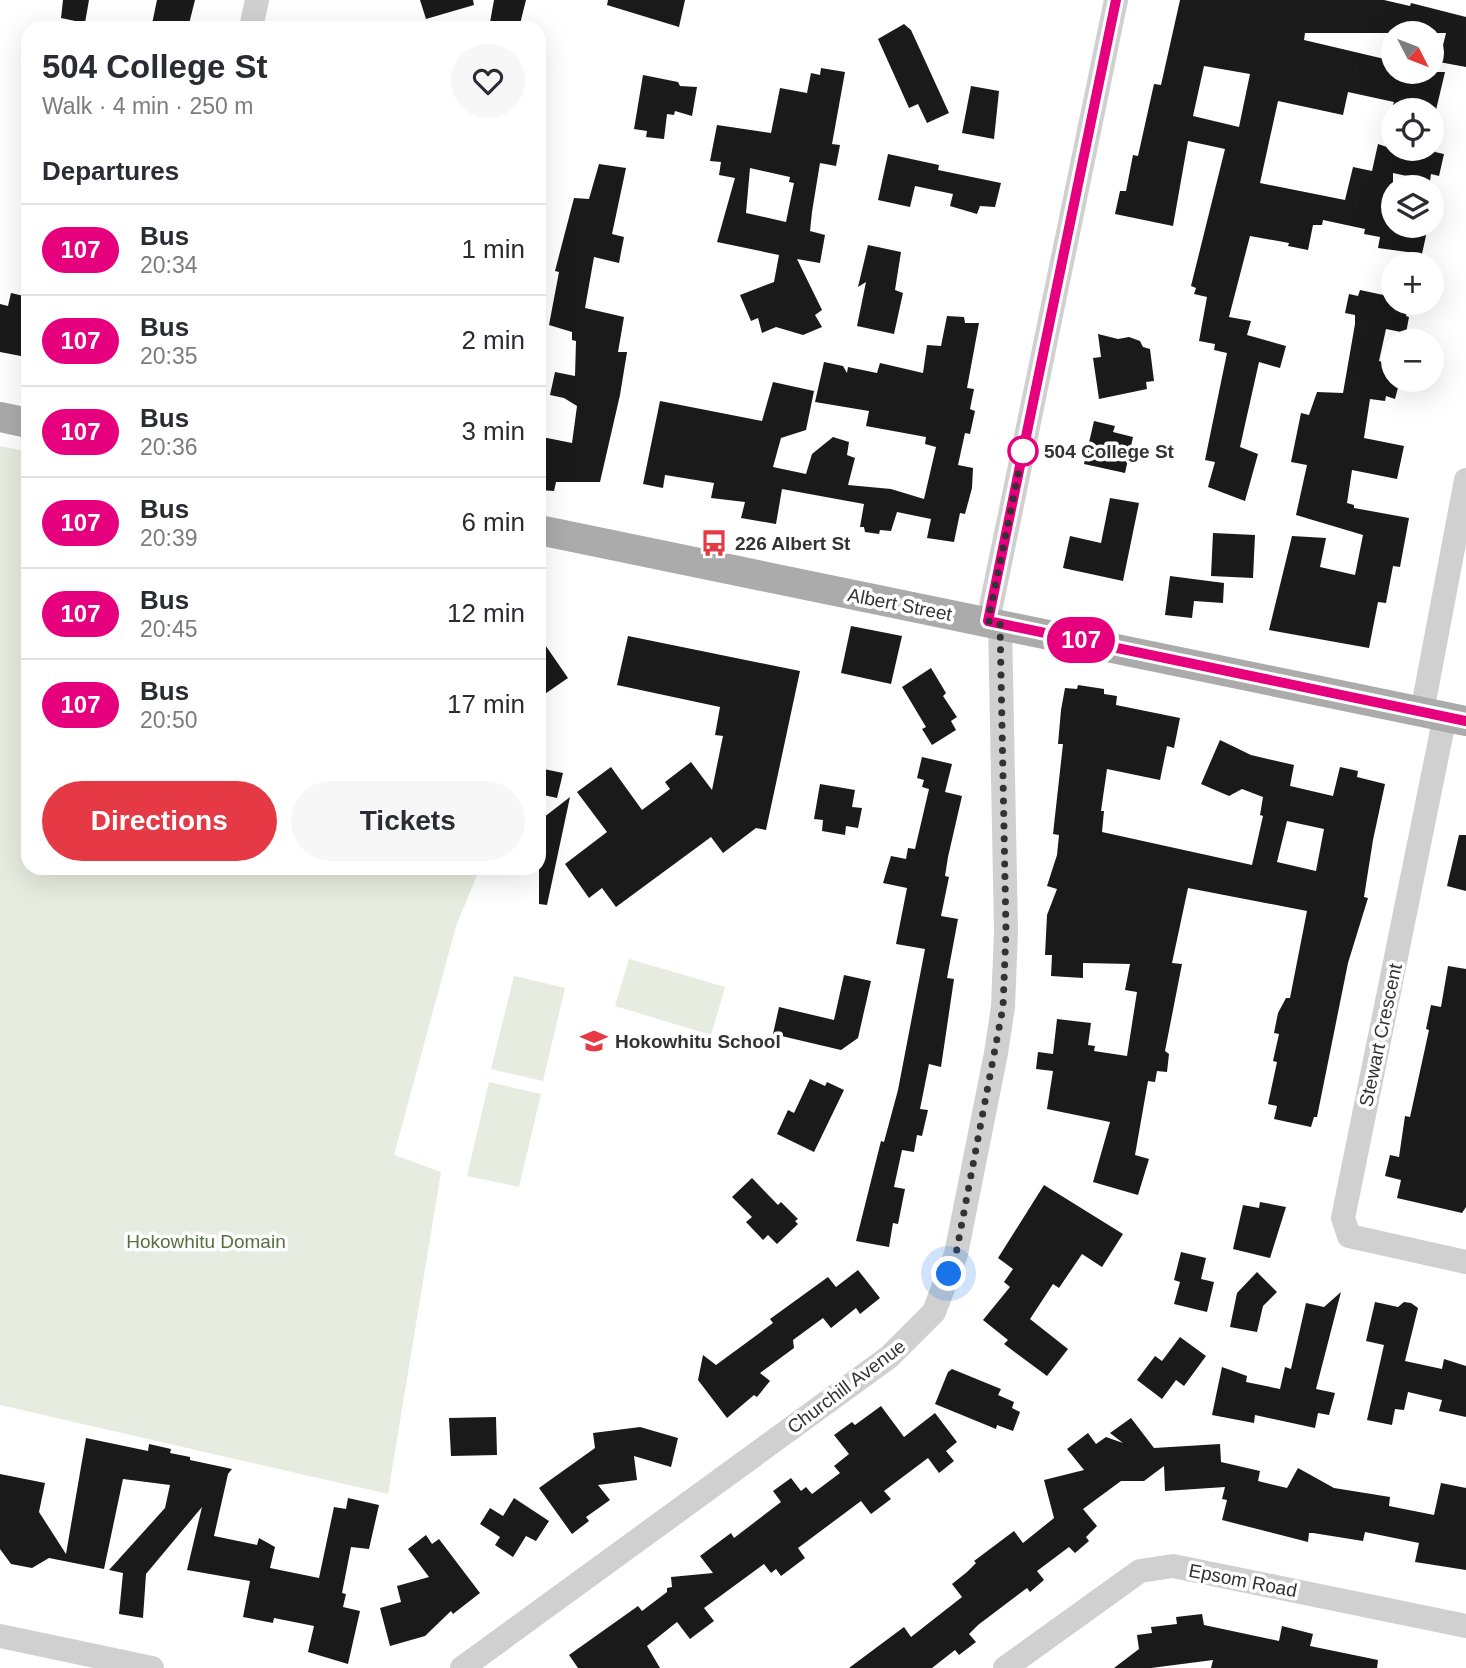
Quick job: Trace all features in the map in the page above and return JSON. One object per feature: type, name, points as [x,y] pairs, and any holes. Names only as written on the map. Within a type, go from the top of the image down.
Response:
[{"type":"main road","points":[[0,417],[21,422]]},
{"type":"main road","name":"Albert Street","points":[[546,531],[1444,716]]},
{"type":"street","points":[[252,21],[257,0]]},
{"type":"street","name":"Churchill Avenue","points":[[462,1668],[889,1357],[934,1312],[956,1254],[1003,1007],[1006,931],[994,622],[1116,0]]},
{"type":"street","points":[[1444,716],[1466,480]]},
{"type":"street","name":"Stewart Crescent","points":[[1444,716],[1343,1219],[1349,1236],[1466,1262]]},
{"type":"street","name":"Epsom Road","points":[[1005,1668],[1140,1571],[1172,1566],[1466,1626]]},
{"type":"street","points":[[0,1636],[146,1667]]},
{"type":"green space","name":"Hokowhitu Domain","points":[[0,446],[21,450],[21,875],[477,875],[456,926],[394,1155],[441,1172],[388,1494],[0,1405]]},
{"type":"green space","points":[[629,959],[725,987],[711,1035],[615,1006]]},
{"type":"green space","points":[[514,976],[565,988],[543,1081],[491,1069]]},
{"type":"green space","points":[[489,1082],[541,1094],[519,1187],[467,1176]]},
{"type":"building","points":[[63,0],[89,0],[85,21],[61,18]]},
{"type":"building","points":[[157,0],[195,0],[190,21],[153,21]]},
{"type":"building","points":[[420,0],[473,0],[474,5],[426,19]]},
{"type":"building","points":[[494,0],[526,0],[521,21],[490,21]]},
{"type":"building","points":[[608,0],[685,0],[679,27],[607,5]]},
{"type":"building","points":[[1180,0],[1384,0],[1410,6],[1411,3],[1466,17],[1466,67],[1444,63],[1444,21],[1381,21],[1381,33],[1305,33],[1304,40],[1381,58],[1381,84],[1442,84],[1439,98],[1381,99],[1348,92],[1343,115],[1278,101],[1260,183],[1345,200],[1353,167],[1372,171],[1378,144],[1381,145],[1381,161],[1442,161],[1439,175],[1381,175],[1381,238],[1425,238],[1422,252],[1378,248],[1380,237],[1364,234],[1365,229],[1323,220],[1322,225],[1313,225],[1308,250],[1288,246],[1289,243],[1250,236],[1229,317],[1251,321],[1247,335],[1286,346],[1280,368],[1259,362],[1240,447],[1258,454],[1245,501],[1208,487],[1215,462],[1205,460],[1227,353],[1214,350],[1215,344],[1199,341],[1207,297],[1194,294],[1196,288],[1191,286],[1225,149],[1188,141],[1173,226],[1115,214],[1120,191],[1126,191],[1133,155],[1138,156],[1154,84],[1161,85]],"holes":[[[1204,66],[1250,74],[1239,127],[1193,116]]]},
{"type":"building","points":[[904,24],[911,30],[949,113],[927,123],[918,104],[909,108],[878,39]]},
{"type":"building","points":[[821,68],[845,72],[832,144],[840,145],[836,166],[820,163],[812,212],[810,231],[825,235],[820,263],[797,259],[822,310],[815,315],[822,327],[803,335],[776,327],[762,333],[758,318],[751,321],[740,295],[774,282],[779,255],[717,242],[735,178],[719,175],[721,162],[710,161],[717,125],[771,133],[780,88],[807,93],[811,73],[820,75]],"holes":[[[750,168],[790,177],[789,182],[794,183],[786,222],[746,213]]]},
{"type":"building","points":[[643,75],[678,82],[680,86],[697,87],[692,116],[675,111],[674,115],[667,114],[664,139],[646,137],[647,131],[634,129]]},
{"type":"building","points":[[971,86],[999,91],[994,139],[962,133]]},
{"type":"building","points":[[888,154],[939,165],[938,170],[1001,183],[995,207],[980,206],[977,214],[950,206],[953,194],[915,186],[910,207],[878,200]]},
{"type":"building","points":[[599,164],[626,168],[612,234],[624,237],[619,263],[594,257],[585,308],[624,317],[618,352],[627,352],[600,482],[556,482],[554,491],[546,490],[546,438],[572,443],[577,406],[564,398],[550,395],[555,372],[575,376],[576,341],[572,340],[572,332],[549,325],[559,272],[555,271],[574,198],[589,199]]},
{"type":"building","points":[[868,245],[901,252],[895,290],[903,293],[894,334],[857,326],[866,282],[858,287]]},
{"type":"building","points":[[1360,290],[1381,294],[1381,315],[1409,317],[1407,329],[1381,329],[1381,392],[1397,392],[1395,399],[1386,396],[1385,401],[1370,399],[1364,438],[1404,446],[1397,479],[1352,470],[1347,503],[1354,505],[1354,508],[1409,518],[1400,567],[1393,566],[1386,603],[1378,602],[1369,648],[1269,630],[1292,536],[1326,538],[1320,567],[1355,575],[1363,535],[1296,515],[1307,465],[1291,462],[1301,413],[1309,415],[1317,392],[1343,393],[1355,324],[1355,315],[1345,313],[1349,294],[1358,296]]},
{"type":"building","points":[[11,293],[21,295],[21,356],[0,352],[0,304],[8,306]]},
{"type":"building","points":[[947,316],[964,317],[965,323],[979,323],[967,388],[974,389],[970,409],[975,411],[970,434],[965,433],[958,465],[973,468],[972,488],[965,514],[960,513],[954,542],[927,538],[931,519],[897,512],[891,531],[880,530],[879,534],[865,532],[864,527],[860,527],[864,504],[782,489],[776,524],[741,518],[745,502],[711,498],[714,483],[665,475],[663,488],[643,484],[660,401],[762,421],[773,382],[814,391],[806,430],[781,438],[773,467],[806,474],[812,454],[833,437],[849,442],[847,455],[855,458],[848,485],[891,489],[924,499],[936,447],[925,444],[926,437],[866,426],[869,411],[815,402],[824,362],[843,366],[847,373],[848,367],[877,373],[880,363],[923,373],[927,345],[941,346]]},
{"type":"building","points":[[1098,334],[1118,339],[1129,337],[1150,349],[1154,381],[1146,382],[1147,389],[1099,399],[1093,358],[1101,357]]},
{"type":"building","points":[[1094,421],[1115,426],[1113,432],[1133,437],[1125,473],[1084,464]]},
{"type":"building","points":[[1110,498],[1139,503],[1123,581],[1063,568],[1070,536],[1101,543]]},
{"type":"building","points":[[1213,533],[1255,535],[1253,578],[1211,576]]},
{"type":"building","points":[[1170,576],[1224,583],[1223,603],[1194,601],[1192,618],[1165,615]]},
{"type":"building","points":[[851,626],[902,636],[891,684],[841,673]]},
{"type":"building","points":[[628,636],[800,671],[766,830],[756,828],[723,853],[711,837],[616,907],[602,888],[589,898],[565,864],[607,832],[577,792],[611,767],[642,810],[670,789],[665,782],[691,762],[712,790],[723,736],[715,735],[720,707],[617,685]]},
{"type":"building","points":[[546,646],[568,678],[546,693]]},
{"type":"building","points":[[931,668],[946,693],[943,696],[957,717],[951,721],[956,730],[932,745],[922,729],[926,727],[902,687]]},
{"type":"building","points":[[1078,685],[1104,689],[1104,694],[1117,696],[1116,705],[1180,718],[1174,748],[1167,746],[1160,780],[1107,769],[1101,811],[1104,811],[1102,832],[1252,865],[1263,816],[1260,815],[1263,797],[1242,789],[1229,796],[1201,784],[1220,740],[1251,755],[1294,765],[1290,786],[1333,796],[1340,767],[1358,771],[1357,777],[1385,784],[1364,897],[1368,898],[1348,963],[1317,1117],[1314,1117],[1311,1127],[1274,1119],[1277,1106],[1268,1104],[1277,1062],[1273,1061],[1279,1034],[1274,1033],[1278,1013],[1286,998],[1290,998],[1307,911],[1188,888],[1172,963],[1182,964],[1165,1051],[1169,1054],[1167,1072],[1157,1071],[1155,1082],[1148,1081],[1135,1155],[1149,1159],[1138,1195],[1093,1182],[1110,1122],[1047,1109],[1053,1071],[1036,1069],[1038,1052],[1053,1054],[1057,1019],[1091,1023],[1088,1045],[1095,1046],[1094,1051],[1127,1056],[1137,992],[1125,990],[1130,964],[1083,963],[1083,978],[1051,976],[1052,955],[1045,955],[1047,915],[1057,889],[1047,886],[1057,855],[1059,835],[1053,834],[1063,744],[1058,744],[1061,710],[1065,688],[1077,689]],"holes":[[[1287,821],[1324,829],[1316,871],[1277,862]]]},
{"type":"building","points":[[922,757],[952,764],[945,792],[962,796],[948,857],[945,876],[949,877],[941,916],[958,919],[947,978],[954,979],[941,1067],[929,1064],[920,1109],[928,1110],[922,1136],[917,1135],[914,1152],[902,1150],[894,1187],[905,1189],[898,1224],[893,1223],[889,1247],[856,1241],[881,1141],[884,1142],[898,1090],[925,949],[896,944],[907,888],[883,883],[891,856],[906,859],[908,848],[915,849],[929,789],[922,787],[924,780],[917,778]]},
{"type":"building","points":[[546,769],[563,773],[557,798],[546,796]]},
{"type":"building","points":[[820,784],[855,790],[852,807],[862,808],[858,828],[846,826],[845,835],[822,831],[823,820],[814,819]]},
{"type":"building","points":[[570,797],[547,905],[539,904],[539,875],[546,875],[546,816]]},
{"type":"building","points":[[1459,835],[1466,835],[1466,891],[1447,886]]},
{"type":"building","points":[[1448,966],[1466,969],[1466,1207],[1462,1213],[1397,1198],[1401,1180],[1385,1176],[1390,1155],[1399,1157],[1405,1116],[1410,1117],[1429,1030],[1426,1029],[1431,1005],[1441,1007]]},
{"type":"building","points":[[844,975],[871,981],[858,1038],[841,1050],[773,1034],[779,1007],[834,1020]]},
{"type":"building","points":[[810,1079],[825,1086],[827,1082],[844,1090],[814,1152],[777,1134],[788,1110],[794,1113]]},
{"type":"building","points":[[752,1178],[778,1205],[781,1202],[798,1219],[795,1221],[798,1224],[777,1244],[768,1235],[763,1240],[746,1222],[752,1217],[732,1197]]},
{"type":"building","points":[[1044,1185],[1123,1234],[1102,1267],[1082,1254],[1059,1288],[1053,1284],[1030,1319],[1068,1349],[1047,1376],[1004,1344],[1008,1340],[983,1320],[1010,1287],[1004,1282],[1013,1269],[998,1258]]},
{"type":"building","points":[[1260,1202],[1286,1207],[1270,1258],[1233,1249],[1243,1205],[1259,1208]]},
{"type":"building","points":[[1181,1252],[1206,1258],[1201,1279],[1214,1282],[1207,1312],[1174,1304],[1180,1282],[1174,1280]]},
{"type":"building","points":[[858,1270],[880,1298],[860,1314],[856,1308],[831,1328],[823,1318],[793,1340],[794,1348],[760,1373],[770,1381],[757,1397],[754,1395],[727,1418],[698,1380],[703,1355],[716,1365],[773,1323],[770,1319],[828,1277],[836,1287]]},
{"type":"building","points":[[1257,1272],[1277,1292],[1263,1306],[1257,1332],[1230,1327],[1237,1293]]},
{"type":"building","points":[[1341,1292],[1316,1389],[1335,1393],[1329,1415],[1318,1413],[1315,1428],[1255,1415],[1254,1423],[1212,1415],[1222,1367],[1247,1376],[1246,1382],[1280,1389],[1285,1367],[1291,1369],[1306,1303],[1324,1307]]},
{"type":"building","points":[[1375,1302],[1398,1307],[1404,1302],[1418,1308],[1405,1361],[1442,1369],[1444,1359],[1466,1366],[1466,1417],[1439,1411],[1442,1400],[1408,1392],[1404,1410],[1395,1409],[1392,1425],[1367,1420],[1384,1345],[1366,1341]]},
{"type":"building","points":[[1180,1337],[1206,1356],[1184,1386],[1176,1380],[1162,1399],[1137,1380],[1155,1356],[1162,1361]]},
{"type":"building","points":[[952,1369],[1001,1389],[998,1395],[1014,1402],[1012,1408],[1020,1412],[1013,1431],[997,1425],[996,1429],[935,1404],[948,1372]]},
{"type":"building","points":[[881,1406],[904,1437],[935,1413],[957,1442],[946,1451],[954,1461],[939,1473],[928,1458],[884,1491],[891,1499],[871,1514],[861,1501],[798,1548],[805,1558],[781,1576],[776,1569],[771,1573],[764,1564],[704,1608],[714,1621],[690,1639],[677,1622],[647,1646],[660,1668],[578,1668],[569,1655],[638,1606],[642,1611],[667,1592],[667,1588],[672,1587],[671,1577],[713,1573],[700,1556],[731,1533],[734,1538],[781,1502],[773,1491],[791,1478],[801,1491],[806,1487],[812,1494],[840,1473],[834,1466],[849,1454],[834,1435],[852,1422],[855,1425]]},
{"type":"building","points":[[496,1417],[497,1455],[451,1456],[449,1418]]},
{"type":"building","points":[[1131,1418],[1154,1448],[1220,1444],[1221,1462],[1260,1471],[1258,1481],[1287,1488],[1298,1468],[1334,1488],[1390,1497],[1389,1506],[1434,1515],[1441,1483],[1466,1488],[1466,1570],[1415,1562],[1419,1543],[1365,1532],[1363,1541],[1309,1533],[1308,1542],[1222,1520],[1227,1500],[1222,1499],[1225,1487],[1165,1491],[1164,1466],[1144,1481],[1121,1481],[1083,1509],[1097,1526],[1086,1537],[1089,1541],[1075,1553],[1069,1547],[1037,1571],[1044,1580],[1030,1592],[1027,1588],[978,1625],[969,1634],[976,1642],[959,1655],[955,1650],[932,1668],[849,1668],[904,1627],[911,1637],[962,1597],[952,1584],[976,1563],[974,1561],[1014,1531],[1023,1543],[1054,1518],[1044,1480],[1084,1470],[1067,1449],[1088,1433],[1096,1444],[1106,1437],[1123,1443],[1110,1433]]},
{"type":"building","points":[[640,1427],[678,1438],[671,1467],[634,1456],[637,1480],[598,1485],[610,1500],[586,1517],[589,1521],[572,1534],[539,1488],[595,1448],[593,1433]]},
{"type":"building","points":[[86,1438],[148,1451],[149,1444],[171,1449],[170,1453],[190,1457],[190,1460],[232,1469],[228,1474],[214,1536],[257,1545],[259,1538],[275,1547],[270,1568],[319,1578],[334,1507],[346,1509],[348,1498],[379,1505],[369,1549],[351,1547],[342,1593],[346,1594],[343,1607],[360,1611],[348,1664],[308,1652],[314,1626],[274,1618],[273,1623],[243,1617],[250,1581],[187,1570],[202,1507],[146,1574],[143,1618],[119,1614],[123,1573],[109,1570],[165,1508],[170,1485],[123,1479],[104,1569],[49,1558],[32,1568],[11,1564],[0,1549],[0,1474],[45,1483],[39,1512],[66,1554]]},
{"type":"building","points":[[514,1498],[549,1521],[536,1541],[526,1536],[513,1557],[495,1545],[500,1537],[480,1524],[490,1508],[503,1516]]},
{"type":"building","points":[[426,1535],[432,1544],[439,1539],[480,1593],[453,1614],[451,1611],[425,1636],[390,1646],[380,1608],[401,1602],[397,1586],[429,1577],[408,1549]]},
{"type":"building","points":[[1202,1614],[1204,1625],[1279,1641],[1282,1626],[1313,1634],[1310,1646],[1378,1660],[1377,1668],[1211,1668],[1213,1660],[1151,1668],[1114,1668],[1139,1649],[1137,1635],[1152,1633],[1151,1627],[1177,1624],[1176,1617]]},
{"type":"bus line","name":"107","points":[[1116,0],[988,621],[1466,721]]},
{"type":"place","name":"504 College St","points":[[1023,451]]},
{"type":"place","name":"226 Albert St","points":[[714,543]]},
{"type":"place","name":"Hokowhitu School","points":[[594,1041]]},
{"type":"route","points":[[949,1274],[956,1254],[1003,1007],[1006,931],[1000,623],[988,621],[1023,451]]}]
